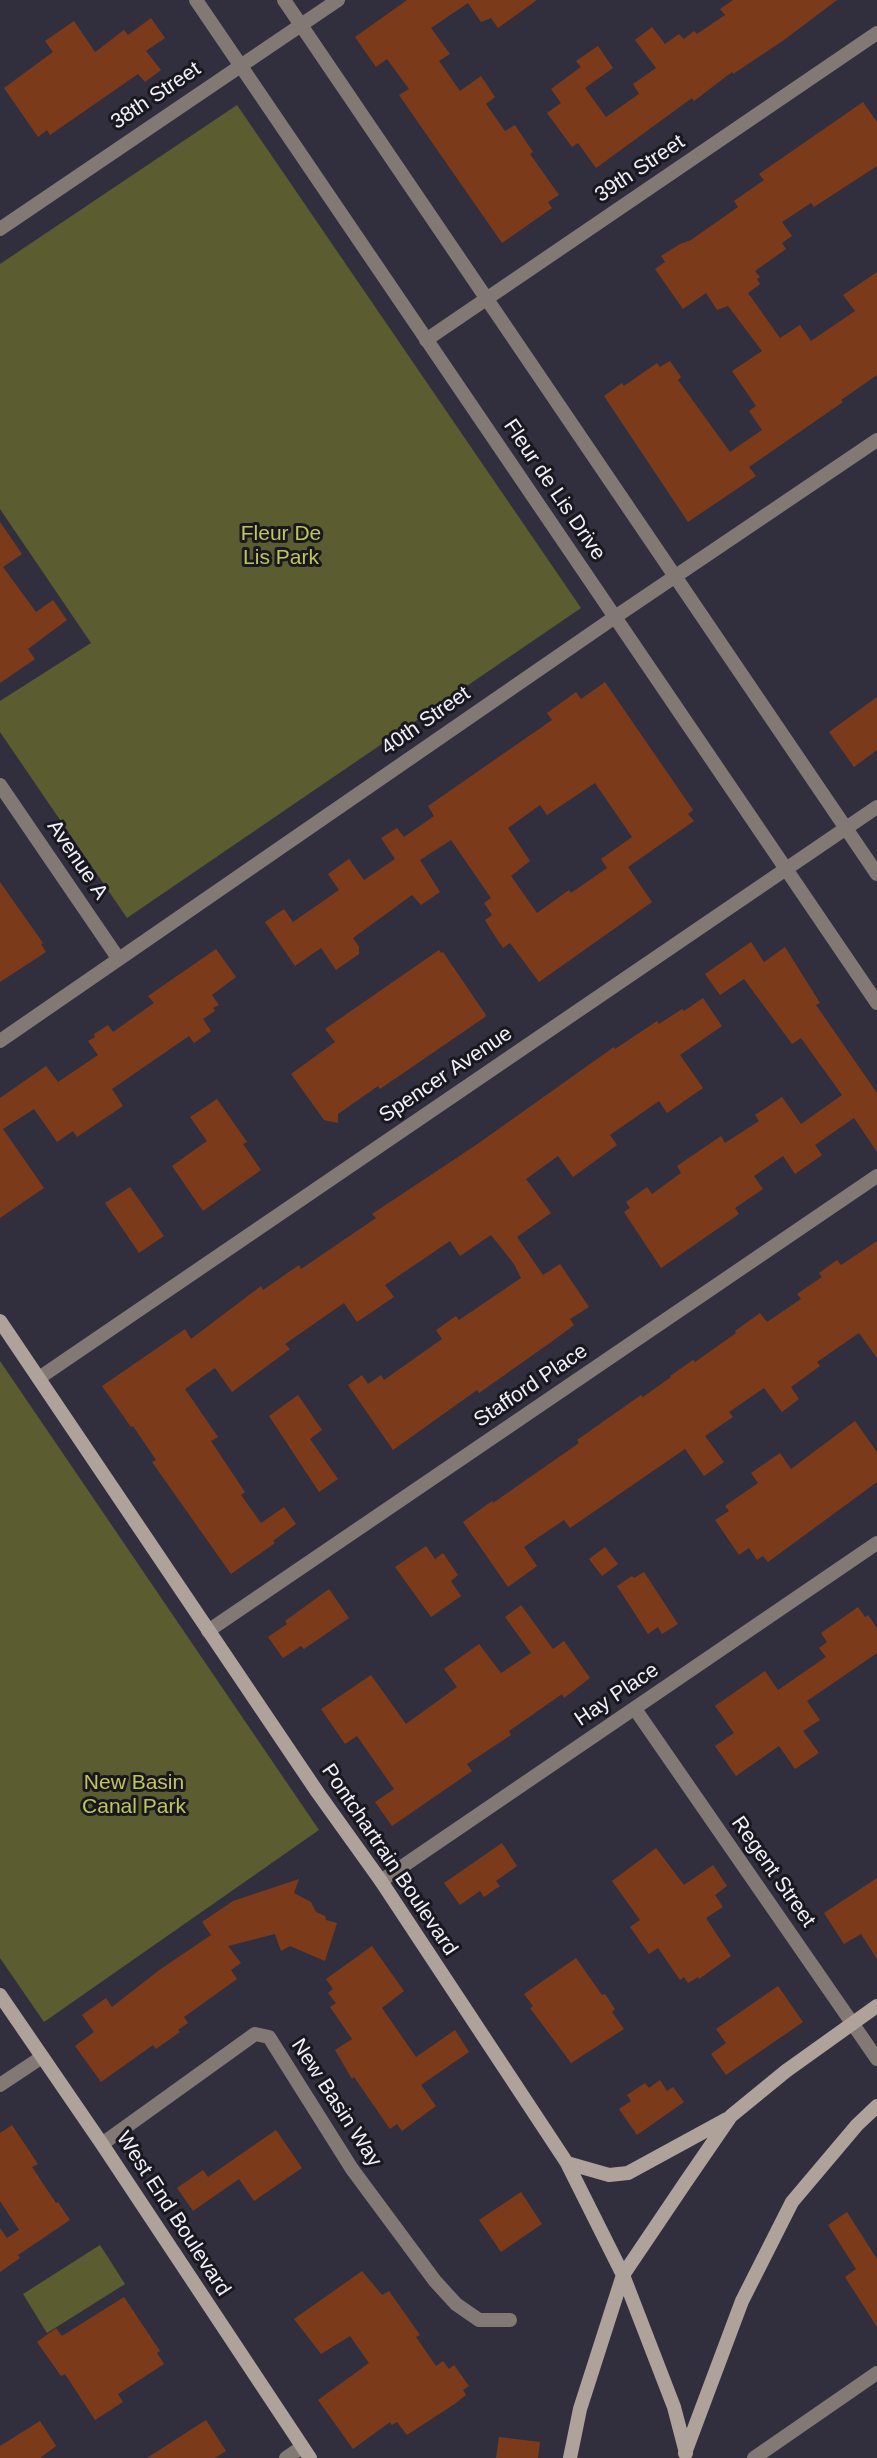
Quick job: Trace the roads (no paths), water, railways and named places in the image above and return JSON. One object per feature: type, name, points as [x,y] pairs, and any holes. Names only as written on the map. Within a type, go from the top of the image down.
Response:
[{"type":"main road","name":"Pontchartrain Boulevard","points":[[0,1321],[335,1817],[382,1881],[567,2163],[623,2274],[674,2407],[685,2455]]},
{"type":"main road","name":"West End Boulevard","points":[[0,1995],[306,2453]]},
{"type":"main road","points":[[567,2163],[609,2175],[628,2173],[731,2116],[786,2070],[877,2006]]},
{"type":"main road","points":[[685,2455],[742,2301],[792,2202],[877,2106]]},
{"type":"main road","points":[[569,2458],[580,2409],[623,2274],[731,2116]]},
{"type":"street","name":"Fleur de Lis Drive","points":[[196,0],[877,1003]]},
{"type":"street","points":[[284,0],[877,874]]},
{"type":"street","name":"38th Street","points":[[0,229],[338,0]]},
{"type":"street","name":"39th Street","points":[[426,340],[877,33]]},
{"type":"street","name":"40th Street","points":[[0,1041],[615,617],[877,440]]},
{"type":"street","name":"Avenue A","points":[[0,785],[118,958]]},
{"type":"street","name":"Spencer Avenue","points":[[39,1378],[877,807]]},
{"type":"street","name":"Stafford Place","points":[[208,1630],[877,1176]]},
{"type":"street","name":"Hay Place","points":[[382,1881],[877,1543]]},
{"type":"street","name":"Regent Street","points":[[635,1709],[877,2059]]},
{"type":"street","name":"New Basin Way","points":[[102,2144],[255,2034],[269,2037],[352,2169],[435,2281],[456,2304],[479,2320],[510,2320]]},
{"type":"street","points":[[0,2085],[42,2057]]},
{"type":"street","points":[[754,2458],[877,2373]]},
{"type":"street","points":[[286,2458],[306,2453]]},
{"type":"park label","name":"Fleur De Lis Park","points":[[281,546]]},
{"type":"park label","name":"New Basin Canal Park","points":[[134,1795]]}]
